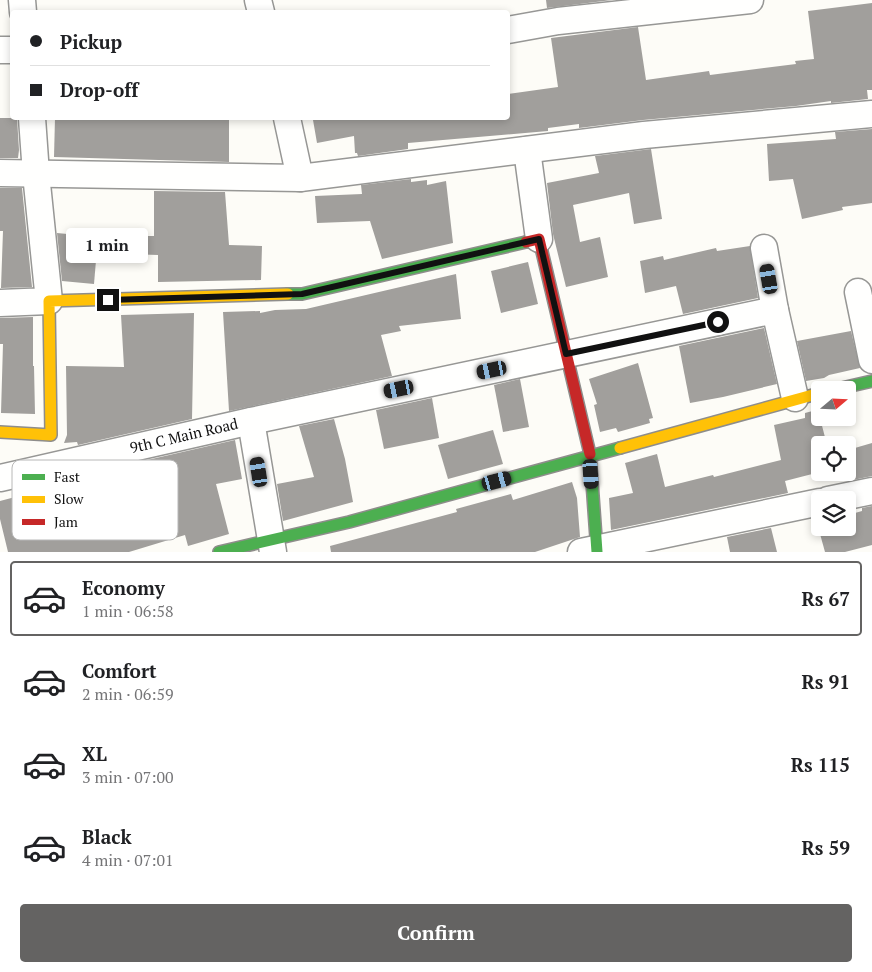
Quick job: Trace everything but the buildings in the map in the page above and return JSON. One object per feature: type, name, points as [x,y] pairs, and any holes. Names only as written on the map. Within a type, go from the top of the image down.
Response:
[{"type":"street","points":[[510,30],[558,21],[750,0]]},
{"type":"street","points":[[0,173],[300,178],[644,135],[872,114]]},
{"type":"street","points":[[32,120],[49,301],[50,434],[64,460]]},
{"type":"street","points":[[287,120],[300,178]]},
{"type":"street","points":[[527,150],[539,239],[590,456],[591,551],[811,504]]},
{"type":"street","points":[[0,303],[302,294],[539,239]]},
{"type":"street","points":[[219,552],[271,546],[349,522],[808,396],[774,310],[764,248]]},
{"type":"street","points":[[858,292],[872,360]]},
{"type":"street","name":"9th C Main Road","points":[[79,460],[251,421],[774,310]]},
{"type":"street","points":[[856,385],[872,381]]},
{"type":"street","points":[[251,421],[271,546]]},
{"type":"street","points":[[0,432],[50,434]]},
{"type":"street","points":[[856,494],[872,491]]},
{"type":"traffic: fast","points":[[288,294],[302,294],[526,242]]},
{"type":"traffic: fast","points":[[856,385],[872,381]]},
{"type":"traffic: fast","points":[[219,552],[349,522],[620,448]]},
{"type":"traffic: fast","points":[[590,454],[597,552]]},
{"type":"traffic: slow","points":[[0,432],[51,435],[49,301],[288,294]]},
{"type":"traffic: slow","points":[[620,448],[811,395]]},
{"type":"traffic: jam","points":[[526,242],[539,239],[590,454]]},
{"type":"route","points":[[108,300],[302,294],[539,239],[566,354],[718,322]]}]
